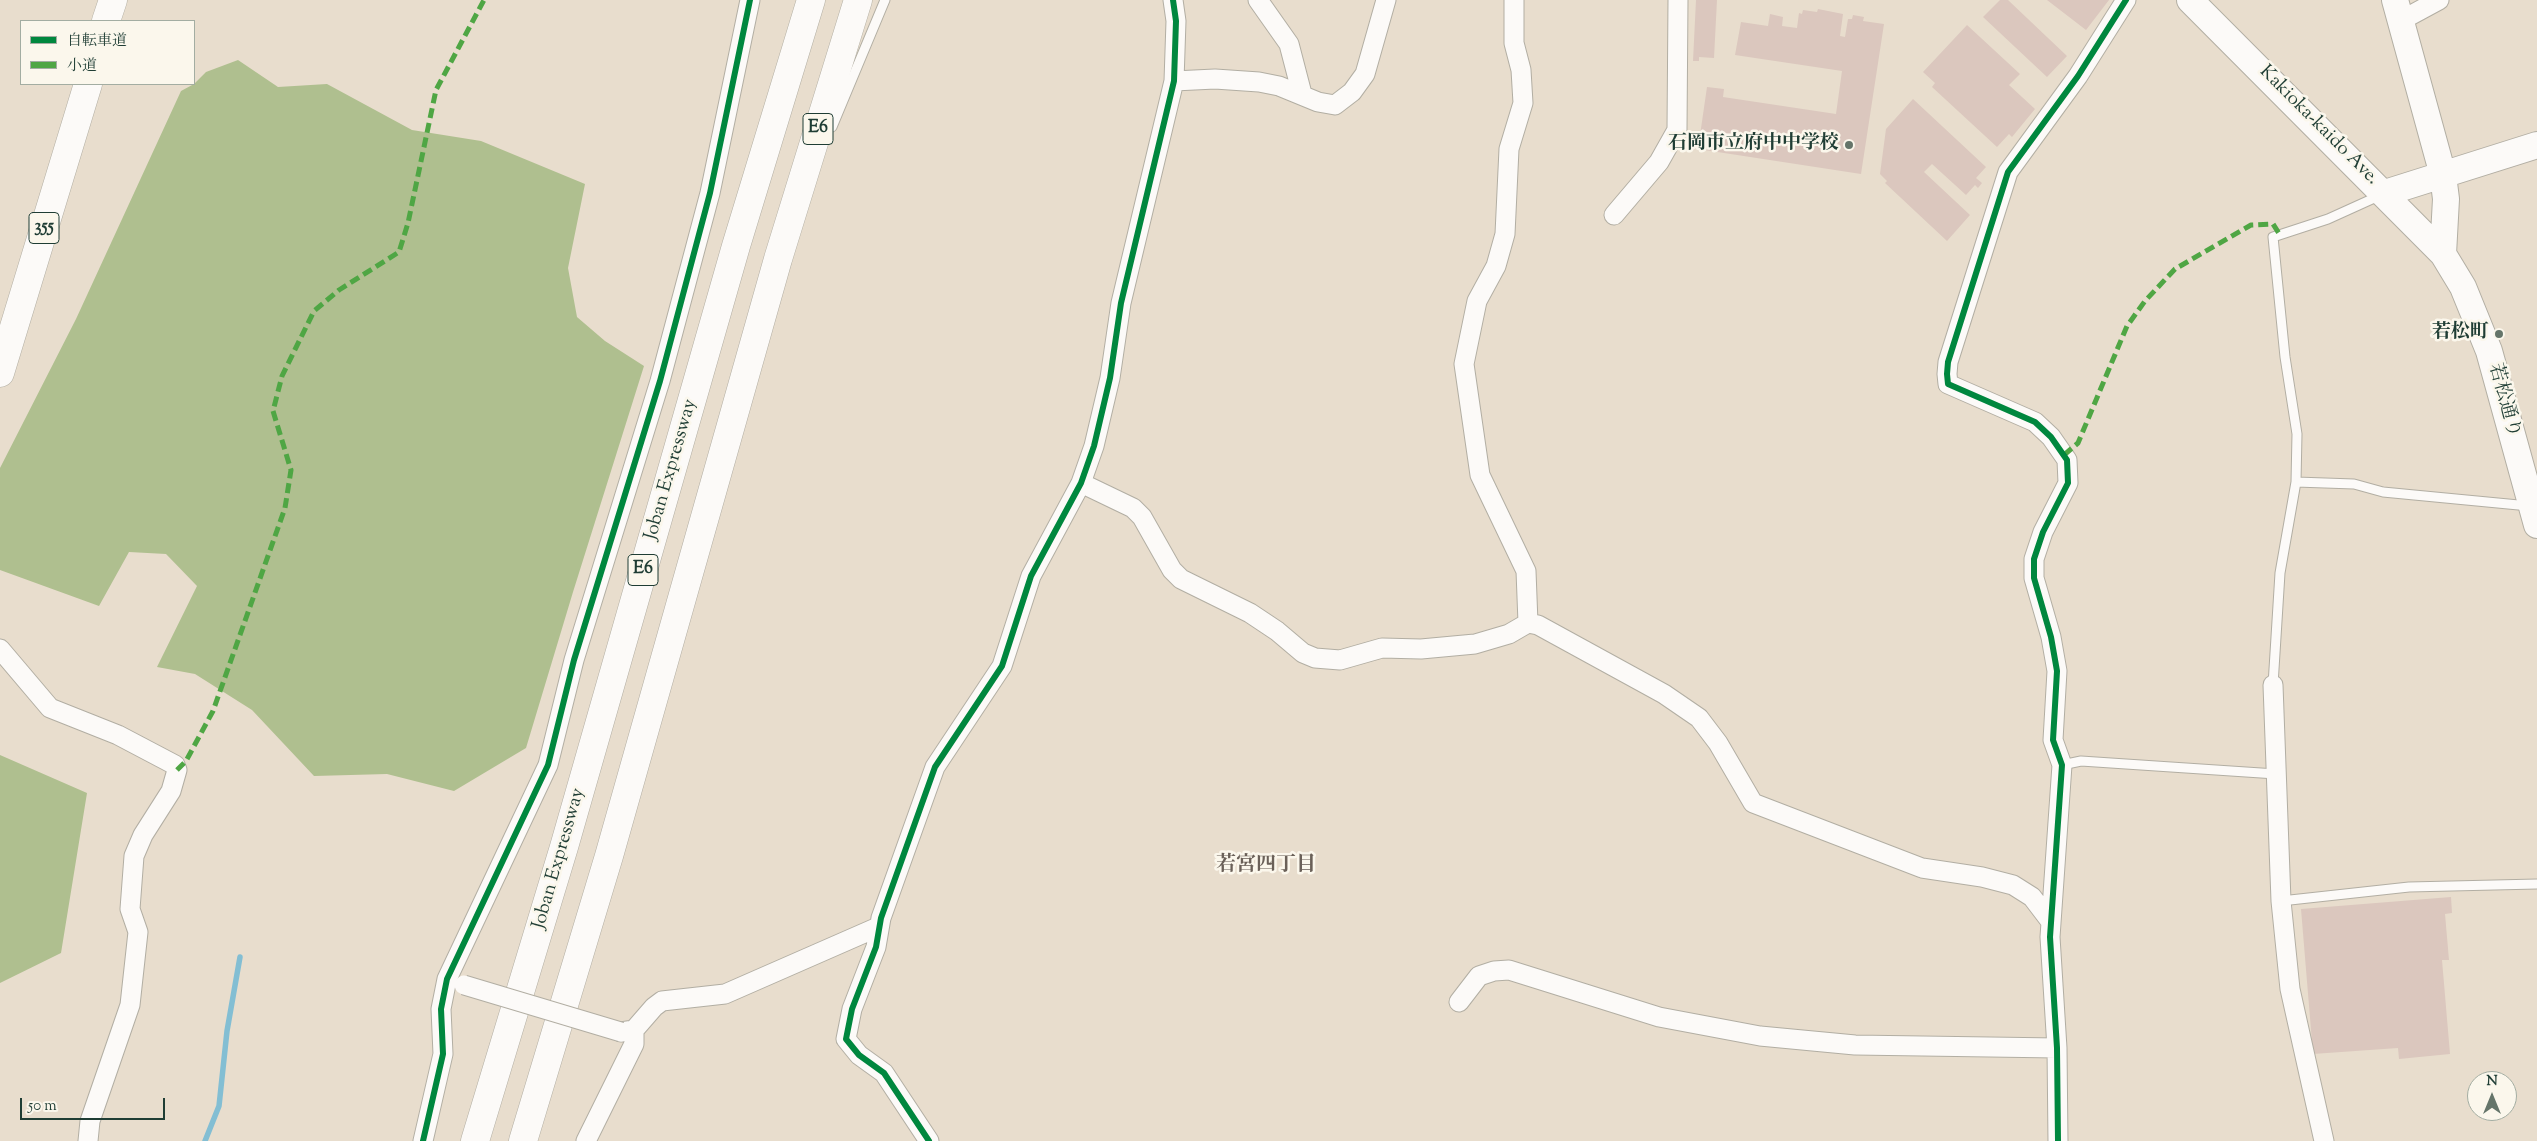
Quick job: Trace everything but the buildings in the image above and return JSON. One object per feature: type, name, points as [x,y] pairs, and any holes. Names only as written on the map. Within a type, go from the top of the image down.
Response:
[{"type":"highway","points":[[106,20],[113,0]]},
{"type":"highway","name":"Joban Expressway","points":[[475,1141],[564,847],[736,246],[811,0]]},
{"type":"highway","name":"E6","points":[[523,1141],[612,847],[778,259],[858,0]]},
{"type":"highway","name":"355","points":[[0,373],[88,85]]},
{"type":"street","points":[[423,1141],[443,1054],[440,1009],[456,982],[548,765],[574,660],[660,381],[710,193],[750,0]]},
{"type":"street","points":[[929,1141],[884,1073],[859,1055],[846,1039],[852,1009],[876,947],[878,927],[935,767],[1002,666],[1031,576],[1081,483],[1104,412],[1121,303],[1174,81],[1177,41],[1173,0]]},
{"type":"street","points":[[1258,0],[1289,44],[1302,94]]},
{"type":"street","points":[[1174,81],[1215,79],[1259,82],[1302,94],[1318,102],[1335,105],[1352,92],[1365,74],[1386,0]]},
{"type":"street","points":[[1514,0],[1514,43],[1521,70],[1523,103],[1509,148],[1505,234],[1496,266],[1477,301],[1464,364],[1480,475],[1526,571],[1528,623]]},
{"type":"street","points":[[1614,215],[1659,162],[1677,130],[1678,0]]},
{"type":"street","points":[[2058,1141],[2057,1048],[2050,937],[2062,765],[2053,740],[2057,671],[2051,637],[2034,578],[2034,559],[2043,532],[2068,483],[2067,460],[2051,437],[2035,422],[1948,384],[1948,362],[2008,172],[2078,76],[2126,0]]},
{"type":"street","name":"Kakioka-kaido Ave.","points":[[2190,0],[2444,254]]},
{"type":"street","points":[[2439,0],[2398,10],[2444,175],[2446,199],[2444,254]]},
{"type":"street","points":[[2385,193],[2537,145]]},
{"type":"street","name":"若松通り","points":[[2444,254],[2463,287],[2489,351],[2526,470],[2534,516]]},
{"type":"street","points":[[1081,483],[1134,508],[1142,517],[1172,570],[1181,579],[1250,613],[1277,631],[1303,653],[1315,658],[1340,660],[1382,648],[1421,649],[1475,644],[1509,634],[1528,623],[1538,625],[1664,694],[1699,718],[1718,743],[1753,803],[1922,868],[1982,877],[2013,885],[2032,897],[2051,922]]},
{"type":"street","points":[[0,649],[50,708],[118,735],[175,765],[177,770],[172,791],[143,835],[134,856],[130,909],[138,932],[130,1005],[90,1121],[88,1141]]},
{"type":"street","points":[[2273,685],[2281,901],[2290,989],[2324,1141]]},
{"type":"street","points":[[627,1031],[662,1002],[725,994],[878,927]]},
{"type":"street","points":[[1459,1002],[1478,976],[1494,971],[1509,970],[1659,1017],[1760,1036],[1856,1045],[2057,1048]]},
{"type":"street","points":[[456,982],[627,1031],[634,1044],[586,1141]]},
{"type":"lane","points":[[827,141],[885,0]]},
{"type":"lane","points":[[778,259],[819,159]]},
{"type":"lane","points":[[2273,685],[2280,573],[2296,482],[2297,434],[2285,357],[2273,237],[2328,219],[2385,193]]},
{"type":"lane","points":[[2296,482],[2354,484],[2384,492],[2534,516]]},
{"type":"lane","points":[[2062,765],[2081,760],[2276,774]]},
{"type":"lane","points":[[2281,901],[2409,887],[2537,884]]},
{"type":"green space","points":[[238,60],[278,87],[327,84],[412,130],[481,141],[585,184],[568,268],[577,317],[605,341],[644,366],[526,748],[454,791],[387,774],[314,776],[252,710],[195,674],[157,667],[197,586],[166,554],[129,552],[99,606],[0,570],[0,468],[76,319],[181,91],[195,85],[206,72]]},
{"type":"green space","points":[[0,755],[87,793],[61,953],[0,983]]},
{"type":"waterway","points":[[205,1141],[219,1106],[227,1031],[240,957]]},
{"type":"marked path","points":[[177,770],[186,761],[213,711],[285,508],[291,470],[273,411],[282,376],[314,311],[339,290],[399,252],[408,223],[436,90],[484,0]]},
{"type":"marked path","points":[[2064,455],[2078,443],[2127,326],[2145,301],[2175,269],[2251,225],[2273,224],[2280,235]]},
{"type":"cycle path","points":[[423,1141],[443,1054],[441,1009],[447,979],[548,765],[574,660],[660,381],[710,193],[750,0]]},
{"type":"cycle path","points":[[929,1141],[884,1073],[859,1055],[846,1039],[852,1009],[876,947],[881,918],[935,767],[1002,666],[1031,576],[1081,483],[1094,446],[1110,378],[1121,303],[1174,81],[1176,21],[1173,0]]},
{"type":"cycle path","points":[[2058,1141],[2057,1048],[2050,937],[2062,765],[2053,740],[2057,671],[2051,637],[2034,578],[2034,559],[2043,532],[2068,483],[2067,460],[2051,437],[2035,422],[1948,384],[1947,374],[1948,362],[2008,172],[2078,76],[2126,0]]},
{"type":"place","name":"石岡市立府中中学校","points":[[1849,145]]},
{"type":"place","name":"若松町","points":[[2499,334]]},
{"type":"district","name":"若宮四丁目","points":[[1266,867]]}]
